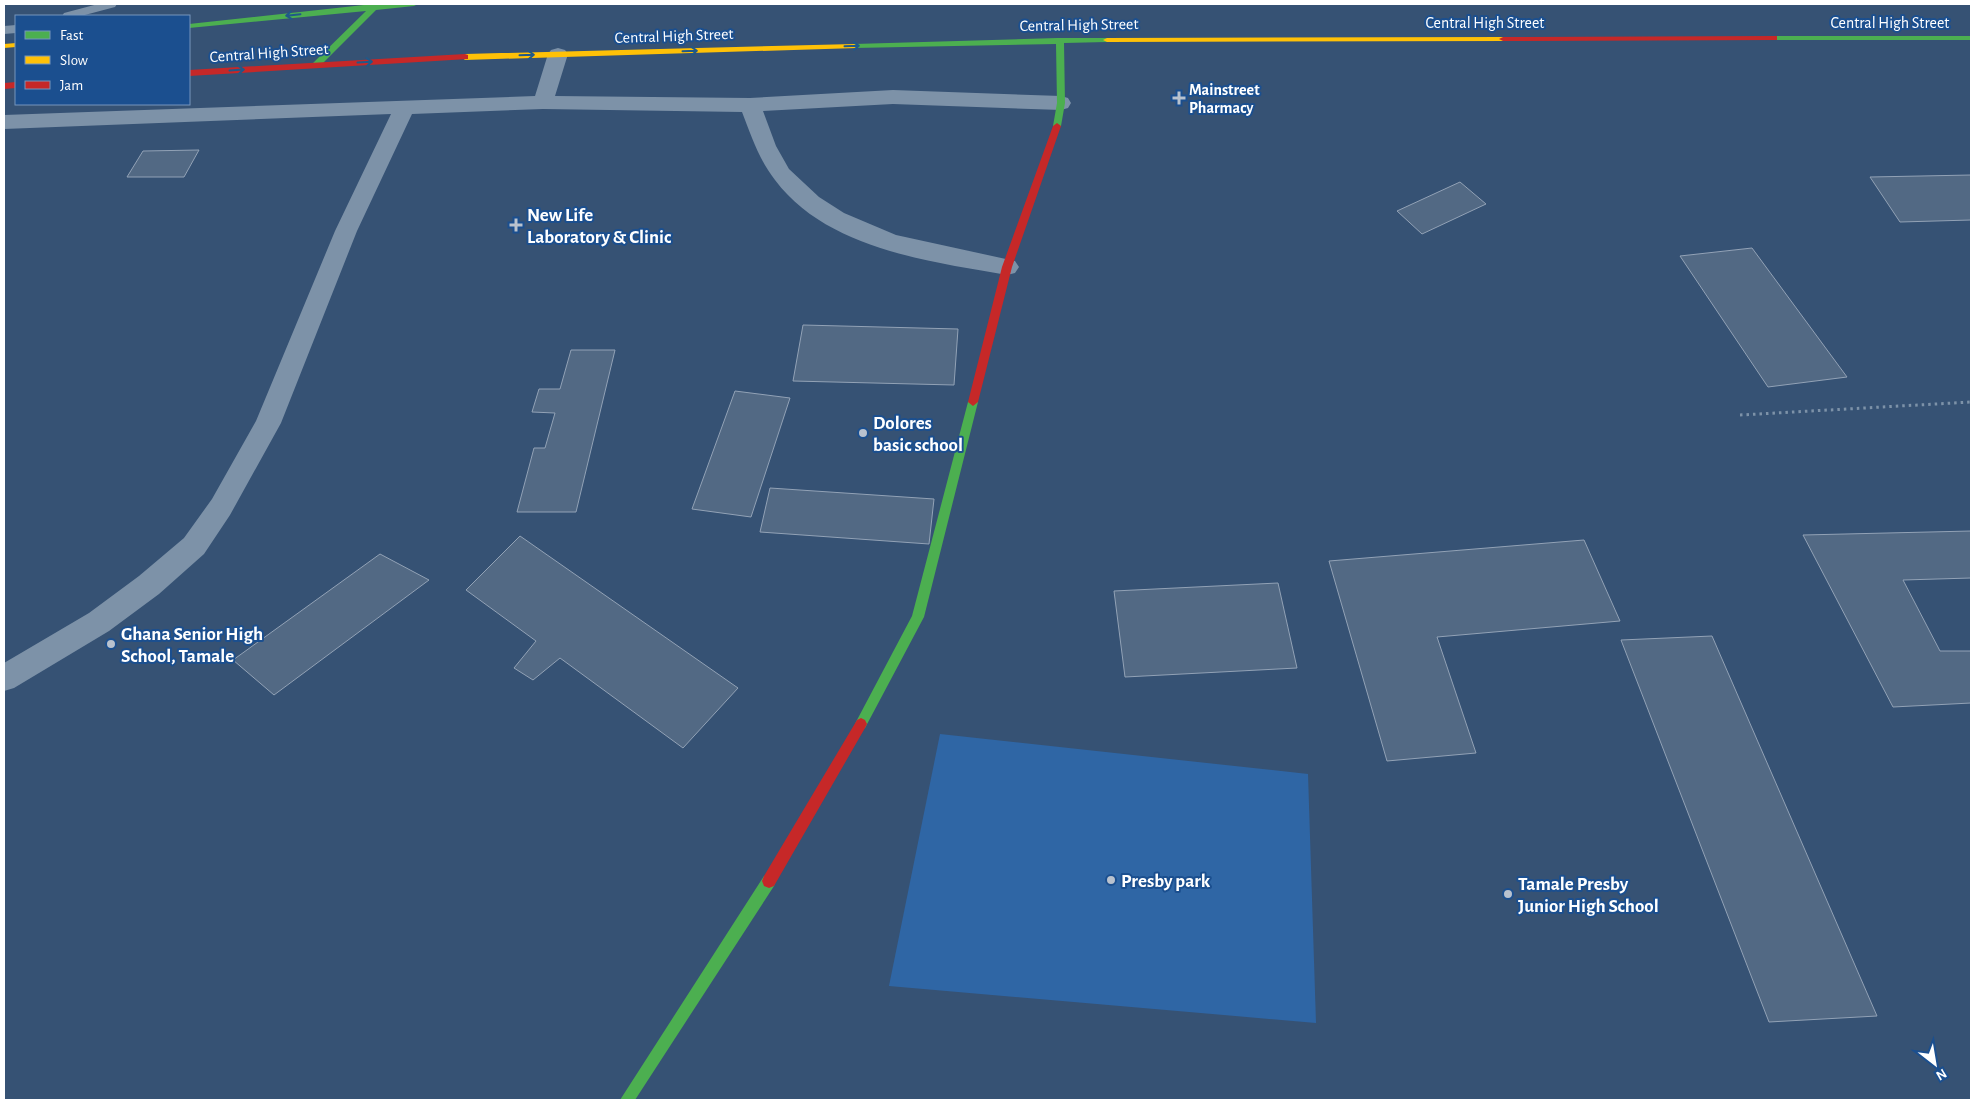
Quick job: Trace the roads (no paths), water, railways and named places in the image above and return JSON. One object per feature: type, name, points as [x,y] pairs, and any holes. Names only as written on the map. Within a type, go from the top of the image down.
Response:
[{"type":"main road","name":"Central High Street","points":[[190,26],[376,6],[414,4]]},
{"type":"main road","points":[[316,65],[376,6]]},
{"type":"main road","name":"Central High Street","points":[[190,74],[316,65],[558,54],[1060,40],[1971,38]]},
{"type":"main road","points":[[627,1100],[756,903],[861,724],[918,617],[1007,267],[1059,122],[1061,103],[1060,40]]},
{"type":"street","points":[[543,102],[558,54]]},
{"type":"street","points":[[4,122],[283,111],[404,109],[543,102],[750,105],[893,97],[1061,103]]},
{"type":"street","points":[[750,105],[765,146],[788,182],[828,215],[855,230],[905,248],[1007,267]]},
{"type":"street","points":[[4,678],[99,622],[149,585],[194,546],[220,507],[268,423],[346,231],[404,109]]},
{"type":"lane","points":[[72,15],[111,4]]},
{"type":"place","name":"Mainstreet Pharmacy","points":[[1179,98]]},
{"type":"place","name":"New Life Laboratory & Clinic","points":[[516,225]]},
{"type":"place","name":"Dolores basic school","points":[[863,433]]},
{"type":"place","name":"Ghana Senior High School, Tamale","points":[[111,644]]},
{"type":"place","name":"Presby park","points":[[1111,880]]},
{"type":"place","name":"Tamale Presby Junior High School","points":[[1508,894]]}]
